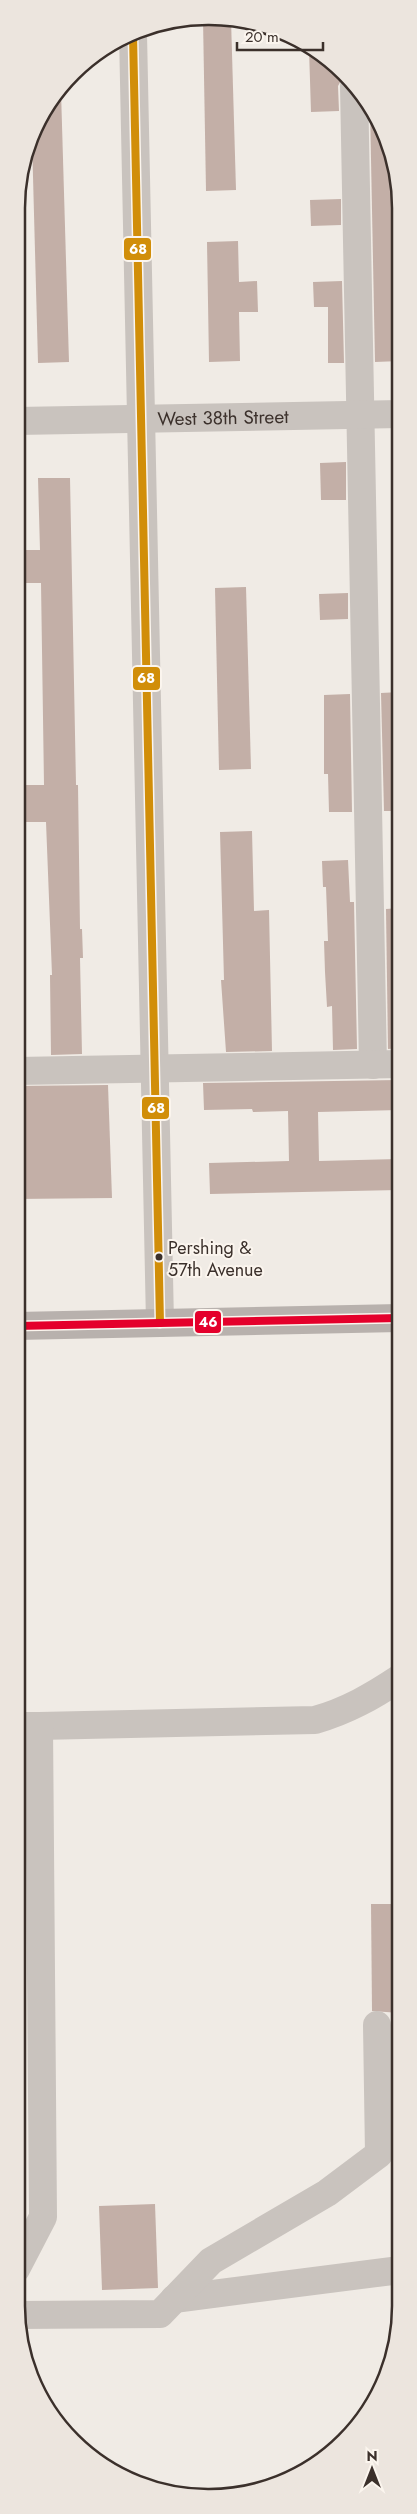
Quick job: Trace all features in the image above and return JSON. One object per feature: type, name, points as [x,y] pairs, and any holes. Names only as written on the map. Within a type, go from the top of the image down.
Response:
[{"type":"main road","points":[[25,1326],[392,1318]]},
{"type":"street","points":[[133,41],[160,1323]]},
{"type":"street","points":[[354,97],[373,1065]]},
{"type":"street","name":"West 38th Street","points":[[25,421],[392,414]]},
{"type":"street","points":[[25,1071],[392,1064]]},
{"type":"street","points":[[25,2252],[43,2217],[28,1726],[315,1720],[340,1713],[364,1702],[392,1683]]},
{"type":"street","points":[[25,2315],[160,2314],[211,2261],[328,2193],[379,2154],[377,2025]]},
{"type":"street","points":[[174,2299],[392,2271]]},
{"type":"building","points":[[203,25],[221,25],[231,27],[236,190],[206,191]]},
{"type":"building","points":[[309,56],[340,82],[338,86],[339,111],[311,112]]},
{"type":"building","points":[[61,99],[69,362],[38,363],[32,157],[44,127]]},
{"type":"building","points":[[370,122],[386,161],[392,196],[392,361],[375,362]]},
{"type":"building","points":[[341,199],[341,225],[311,226],[310,200]]},
{"type":"building","points":[[238,241],[239,282],[257,281],[258,312],[239,312],[240,361],[209,362],[207,242]]},
{"type":"building","points":[[342,281],[344,363],[328,363],[328,307],[314,307],[313,282]]},
{"type":"building","points":[[346,462],[346,500],[321,500],[320,463]]},
{"type":"building","points":[[38,478],[70,478],[76,785],[78,785],[80,929],[82,929],[83,958],[80,958],[82,1054],[51,1055],[50,975],[52,975],[46,822],[25,822],[25,785],[44,785],[41,583],[25,583],[25,550],[40,550]]},
{"type":"building","points":[[246,587],[251,769],[219,770],[215,588]]},
{"type":"building","points":[[348,593],[348,619],[320,620],[319,594]]},
{"type":"building","points":[[392,692],[392,811],[384,811],[381,693]]},
{"type":"building","points":[[350,694],[352,812],[329,812],[328,774],[324,774],[324,695]]},
{"type":"building","points":[[252,831],[254,911],[269,910],[272,1051],[226,1052],[221,980],[224,980],[220,832]]},
{"type":"building","points":[[348,860],[350,902],[354,902],[357,1049],[333,1050],[332,1006],[327,1007],[324,941],[328,941],[326,887],[323,887],[322,861]]},
{"type":"building","points":[[386,909],[392,909],[392,1049],[388,1049]]},
{"type":"building","points":[[392,1080],[392,1110],[318,1112],[319,1161],[392,1159],[392,1190],[210,1194],[209,1163],[289,1161],[288,1111],[253,1112],[252,1109],[204,1110],[203,1083]]},
{"type":"building","points":[[108,1085],[112,1198],[25,1199],[25,1086]]},
{"type":"building","points":[[371,1904],[392,1904],[392,2012],[372,2011]]},
{"type":"building","points":[[155,2204],[158,2288],[102,2290],[99,2206]]},
{"type":"transit line","name":"68","points":[[133,41],[160,1323]]},
{"type":"transit line","name":"46","points":[[25,1326],[392,1318]]},
{"type":"place","name":"Pershing & 57th Avenue","points":[[159,1257]]}]
